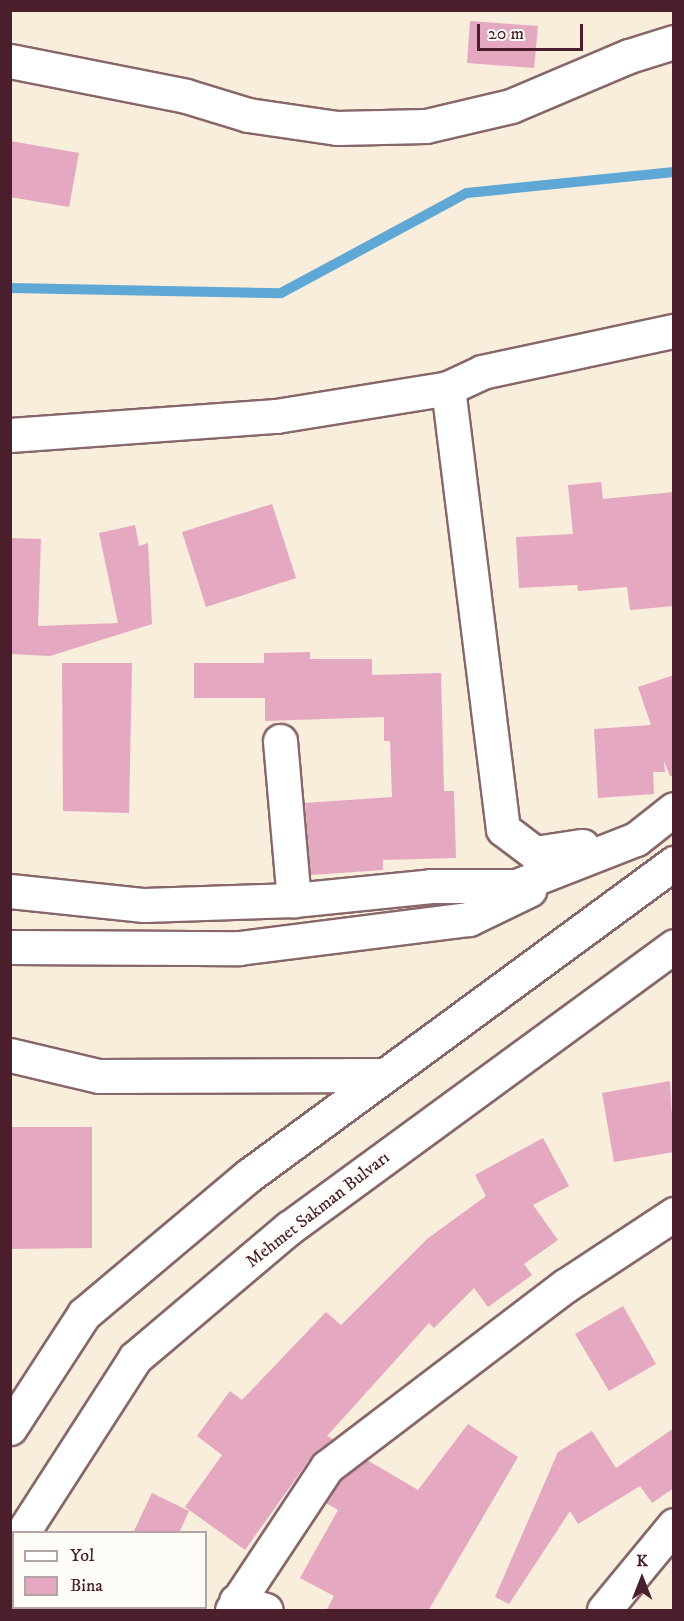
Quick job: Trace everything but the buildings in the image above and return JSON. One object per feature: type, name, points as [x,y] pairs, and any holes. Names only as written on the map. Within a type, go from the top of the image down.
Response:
[{"type":"street","points":[[10,61],[186,96],[248,116],[338,128],[426,126],[511,106],[629,56],[674,42]]},
{"type":"street","points":[[10,435],[276,416],[448,388],[482,372],[674,331]]},
{"type":"street","points":[[448,388],[503,829],[535,853],[636,839]]},
{"type":"street","points":[[280,741],[294,900]]},
{"type":"street","points":[[10,948],[239,948],[469,919],[636,839],[674,809]]},
{"type":"street","points":[[10,891],[144,905],[294,900],[431,886],[516,886],[636,839]]},
{"type":"street","points":[[10,1428],[84,1314],[248,1176],[674,863]]},
{"type":"street","name":"Mehmet Sakman Bulvarı","points":[[24,1531],[135,1359],[289,1228],[674,946]]},
{"type":"street","points":[[10,1055],[99,1076],[385,1075]]},
{"type":"street","points":[[245,1607],[327,1467],[565,1286],[674,1214]]},
{"type":"street","points":[[604,1611],[674,1525]]},
{"type":"waterway","points":[[10,288],[281,293],[467,193],[674,172]]}]
